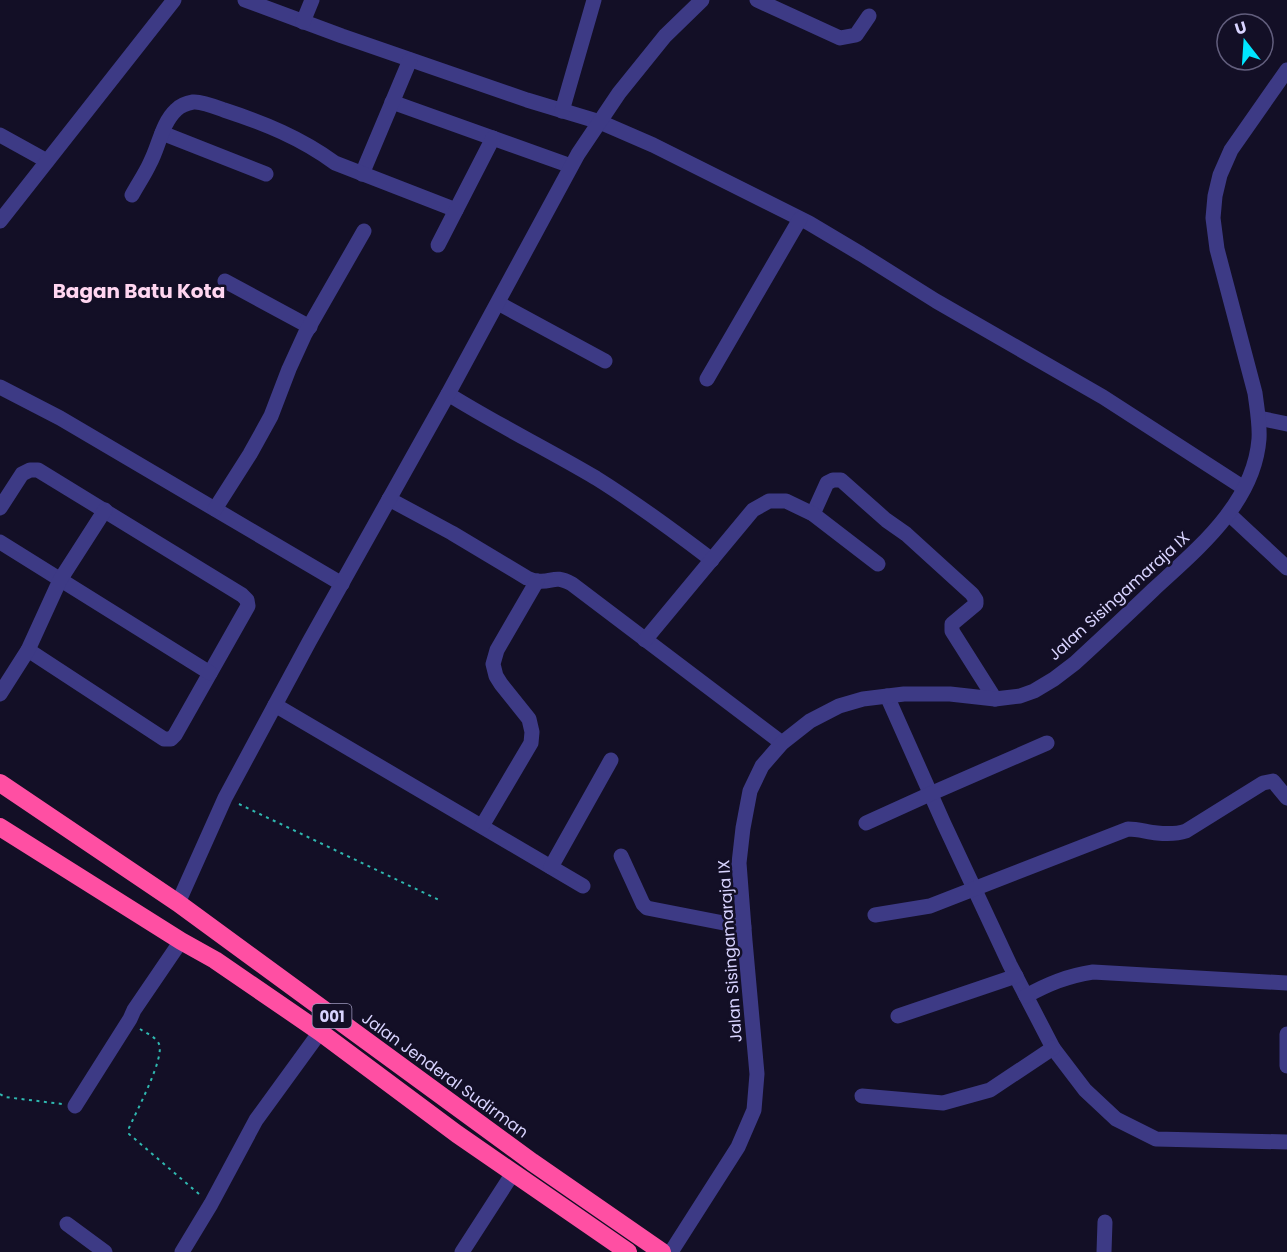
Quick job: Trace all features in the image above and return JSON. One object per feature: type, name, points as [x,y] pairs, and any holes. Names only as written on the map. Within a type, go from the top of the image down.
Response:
[{"type":"highway","name":"Jalan Jenderal Sudirman","points":[[0,783],[178,903],[532,1162],[662,1252]]},
{"type":"highway","name":"001","points":[[0,827],[215,960],[320,1032],[457,1134],[628,1252]]},
{"type":"highway","points":[[215,960],[229,941]]},
{"type":"street","points":[[0,221],[174,0]]},
{"type":"street","points":[[245,0],[410,60],[600,122],[653,145],[800,219],[861,254],[936,301],[1103,398],[1244,488]]},
{"type":"street","points":[[303,22],[312,0]]},
{"type":"street","points":[[562,111],[594,0]]},
{"type":"street","points":[[178,903],[225,798],[571,166],[619,93],[665,36],[702,0]]},
{"type":"street","points":[[757,0],[840,38],[856,35],[869,16]]},
{"type":"street","points":[[362,174],[410,60]]},
{"type":"street","name":"Jalan Sisingamaraja IX","points":[[671,1252],[738,1147],[754,1110],[757,1074],[740,863],[742,828],[750,790],[762,766],[782,742],[810,721],[839,706],[863,699],[904,694],[950,694],[995,699],[1020,696],[1034,691],[1075,663],[1207,540],[1229,514],[1244,488],[1254,464],[1259,440],[1259,418],[1255,393],[1217,249],[1213,218],[1215,196],[1220,175],[1231,150],[1287,70]]},
{"type":"street","points":[[132,195],[151,162],[162,133],[174,112],[181,106],[193,102],[261,122],[296,138],[335,163],[456,210]]},
{"type":"street","points":[[392,102],[571,166]]},
{"type":"street","points":[[162,133],[266,174]]},
{"type":"street","points":[[0,135],[47,161]]},
{"type":"street","points":[[438,246],[493,138]]},
{"type":"street","points":[[707,379],[800,219]]},
{"type":"street","points":[[215,509],[271,416],[289,369],[310,327],[364,231]]},
{"type":"street","points":[[225,281],[310,327]]},
{"type":"street","points":[[498,303],[605,361]]},
{"type":"street","points":[[0,387],[60,418],[342,584]]},
{"type":"street","points":[[448,394],[486,418],[595,478],[648,512],[712,560]]},
{"type":"street","points":[[1259,418],[1287,424]]},
{"type":"street","points":[[0,508],[22,474],[30,470],[38,470],[242,595],[249,606],[171,739],[164,739],[28,650]]},
{"type":"street","points":[[813,514],[827,483],[841,480],[886,520],[906,534],[972,594],[976,604],[952,624],[952,631],[995,699]]},
{"type":"street","points":[[389,499],[461,538],[527,578],[537,581],[563,580],[782,742]]},
{"type":"street","points":[[645,640],[753,510],[769,501],[786,501],[813,514],[878,564]]},
{"type":"street","points":[[0,694],[28,650],[60,579],[105,510]]},
{"type":"street","points":[[1229,514],[1287,568]]},
{"type":"street","points":[[0,542],[210,673]]},
{"type":"street","points":[[482,826],[531,743],[532,732],[529,719],[501,684],[496,676],[494,664],[497,650],[537,581]]},
{"type":"street","points":[[887,696],[930,794],[1026,996],[1053,1048],[1085,1090],[1116,1119],[1156,1139],[1287,1142]]},
{"type":"street","points":[[275,705],[583,886]]},
{"type":"street","points":[[866,823],[1047,743]]},
{"type":"street","points":[[551,867],[611,760]]},
{"type":"street","points":[[875,915],[930,906],[1128,829],[1175,834],[1186,831],[1263,783],[1274,781],[1287,798]]},
{"type":"street","points":[[621,856],[647,908],[744,927]]},
{"type":"street","points":[[75,1106],[134,1010],[181,941]]},
{"type":"street","points":[[1026,996],[1054,982],[1093,972],[1287,983]]},
{"type":"street","points":[[898,1016],[1016,976]]},
{"type":"street","points":[[182,1252],[211,1204],[256,1120],[320,1032]]},
{"type":"street","points":[[1287,1034],[1287,1066]]},
{"type":"street","points":[[862,1096],[943,1103],[990,1090],[1053,1048]]},
{"type":"street","points":[[462,1252],[513,1173]]},
{"type":"street","points":[[1104,1252],[1105,1222]]},
{"type":"street","points":[[66,1224],[105,1252]]},
{"type":"path","points":[[225,798],[440,900]]},
{"type":"path","points":[[130,1019],[136,1026],[157,1040],[160,1049],[152,1076],[129,1128],[129,1134],[211,1204]]},
{"type":"path","points":[[0,1094],[5,1097],[75,1106]]},
{"type":"district","name":"Bagan Batu Kota","points":[[139,291]]}]
